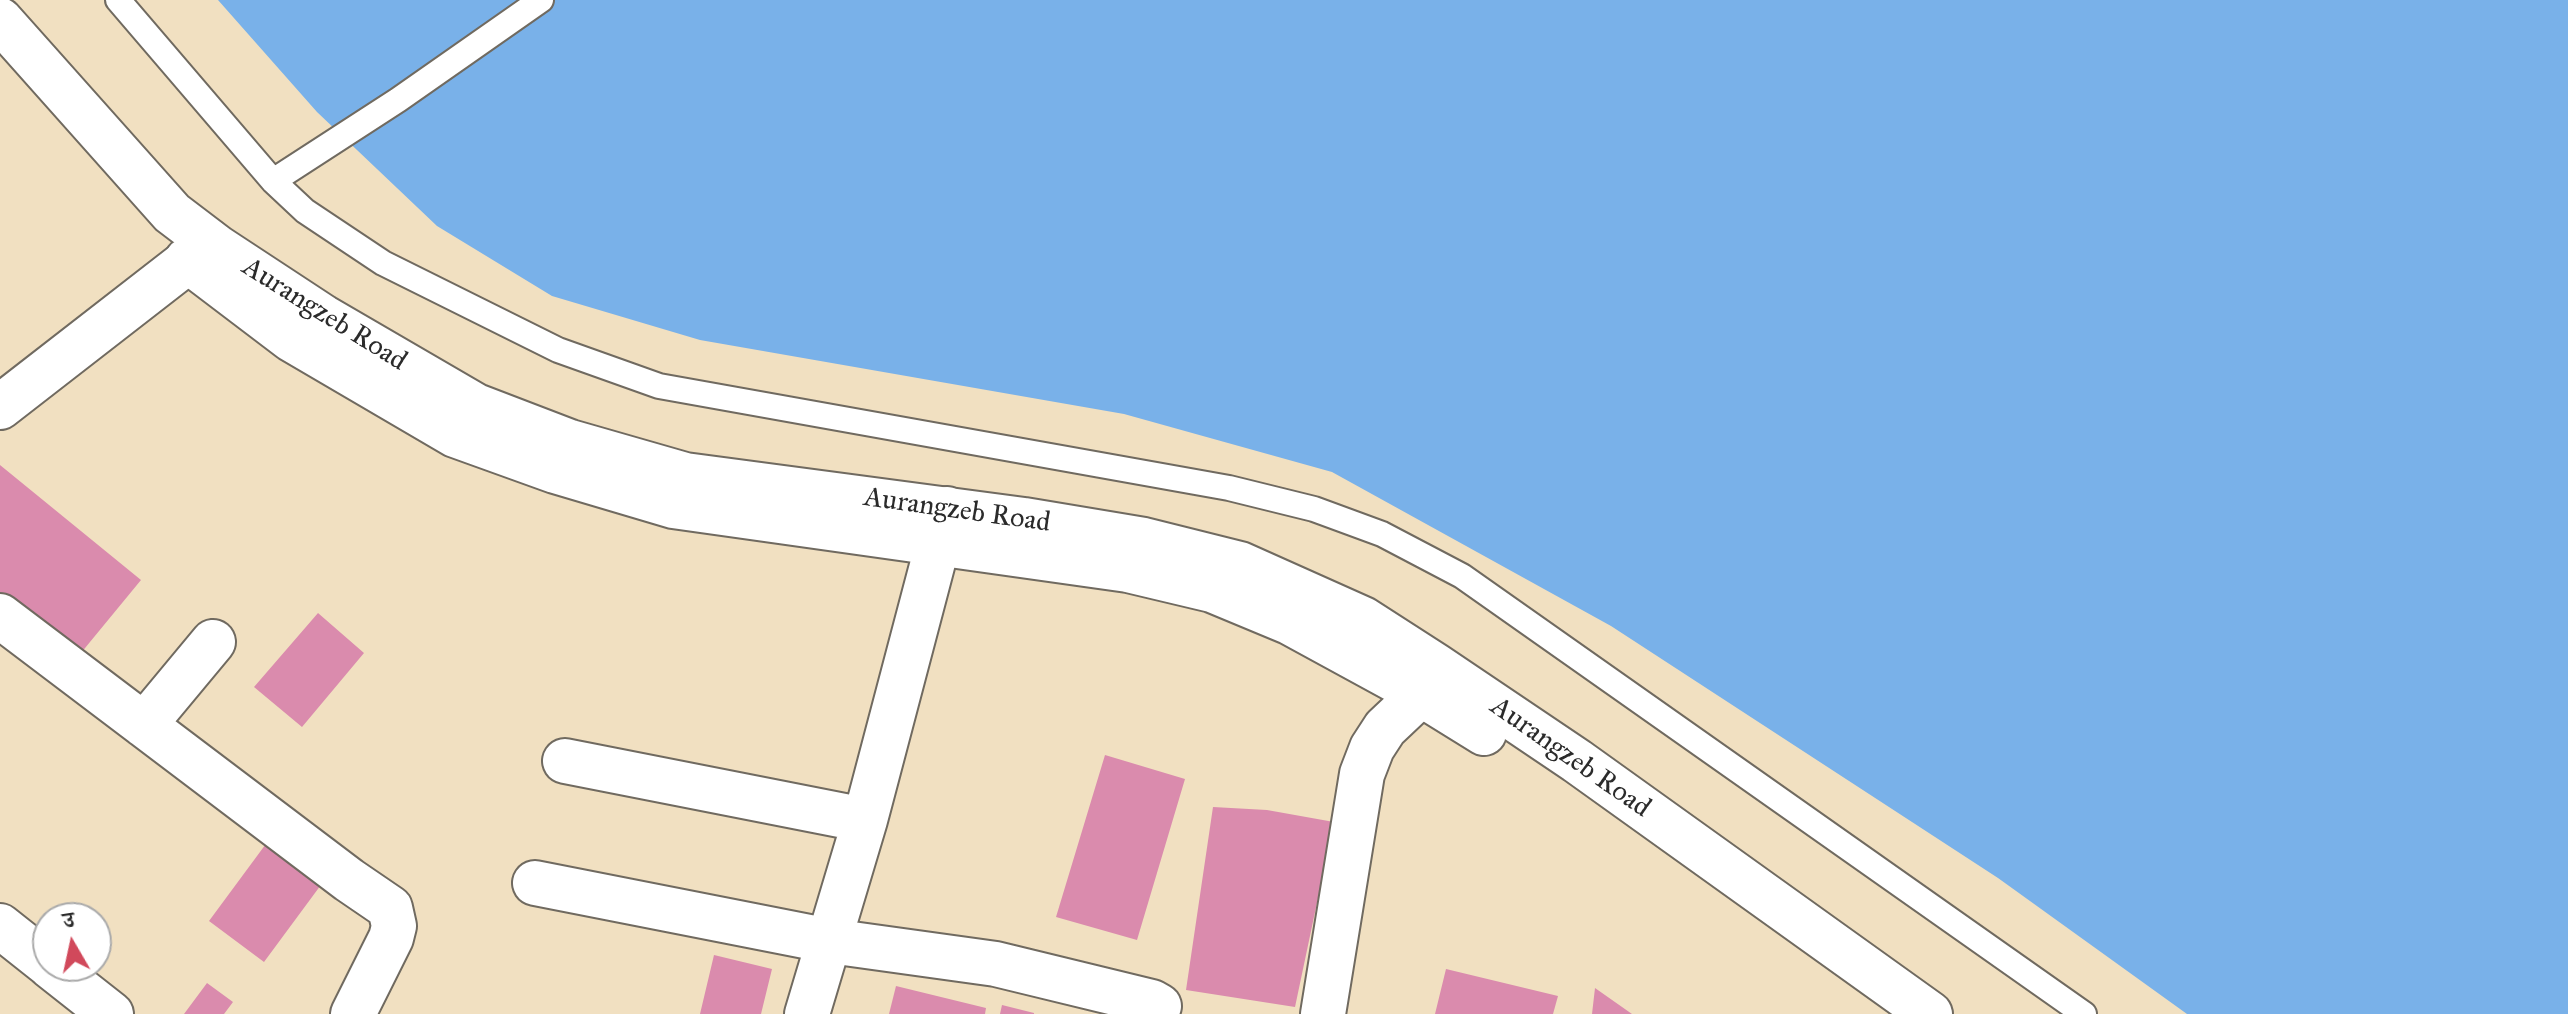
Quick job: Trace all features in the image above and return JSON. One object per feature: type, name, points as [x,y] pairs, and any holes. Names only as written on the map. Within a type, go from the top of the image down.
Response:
[{"type":"main road","name":"Aurangzeb Road","points":[[0,20],[172,213],[198,251],[291,339],[455,435],[555,471],[673,506],[1144,540],[1240,564],[1363,619],[1577,761],[1930,1014]]},
{"type":"main road","name":"Aurangzeb Road","points":[[0,55],[149,227],[198,251]]},
{"type":"main road","points":[[0,407],[198,251]]},
{"type":"main road","name":"Aurangzeb Road","points":[[943,526],[1212,590],[1289,622],[1421,694],[1561,782],[1882,1014]]},
{"type":"main road","points":[[807,1014],[865,820],[943,526]]},
{"type":"main road","points":[[0,616],[390,908],[394,926],[391,938],[353,1014]]},
{"type":"main road","points":[[144,725],[213,642]]},
{"type":"main road","points":[[1323,1014],[1362,774],[1372,748],[1385,728],[1421,694]]},
{"type":"main road","points":[[565,761],[865,820]]},
{"type":"main road","points":[[535,883],[830,941],[996,964],[1159,1006]]},
{"type":"main road","points":[[0,926],[32,951]]},
{"type":"main road","points":[[71,982],[111,1014]]},
{"type":"lane","points":[[118,0],[273,181],[305,211],[383,263],[558,350],[659,386],[1229,488],[1314,509],[1382,534],[1462,576],[2084,1014]]},
{"type":"lane","points":[[273,181],[398,100],[541,0]]},
{"type":"water","points":[[218,0],[2568,0],[2568,1014],[2187,1014],[1998,878],[1611,626],[1332,472],[1124,414],[700,340],[552,296],[437,226],[317,112]]},
{"type":"building","points":[[0,465],[141,580],[76,659],[0,597]]},
{"type":"building","points":[[318,613],[364,653],[302,727],[254,687]]},
{"type":"building","points":[[1105,755],[1185,779],[1137,940],[1056,917]]},
{"type":"building","points":[[1213,807],[1267,810],[1334,822],[1295,1007],[1186,990]]},
{"type":"building","points":[[274,833],[329,874],[264,962],[209,921]]},
{"type":"building","points":[[714,955],[772,969],[761,1014],[700,1014]]},
{"type":"building","points":[[1446,969],[1558,996],[1553,1014],[1435,1014]]},
{"type":"building","points":[[207,983],[233,1002],[224,1014],[184,1014]]},
{"type":"building","points":[[896,986],[986,1008],[985,1014],[889,1014]]},
{"type":"building","points":[[1595,988],[1632,1014],[1592,1014]]},
{"type":"building","points":[[1002,1005],[1034,1013],[1034,1014],[1000,1014]]}]
